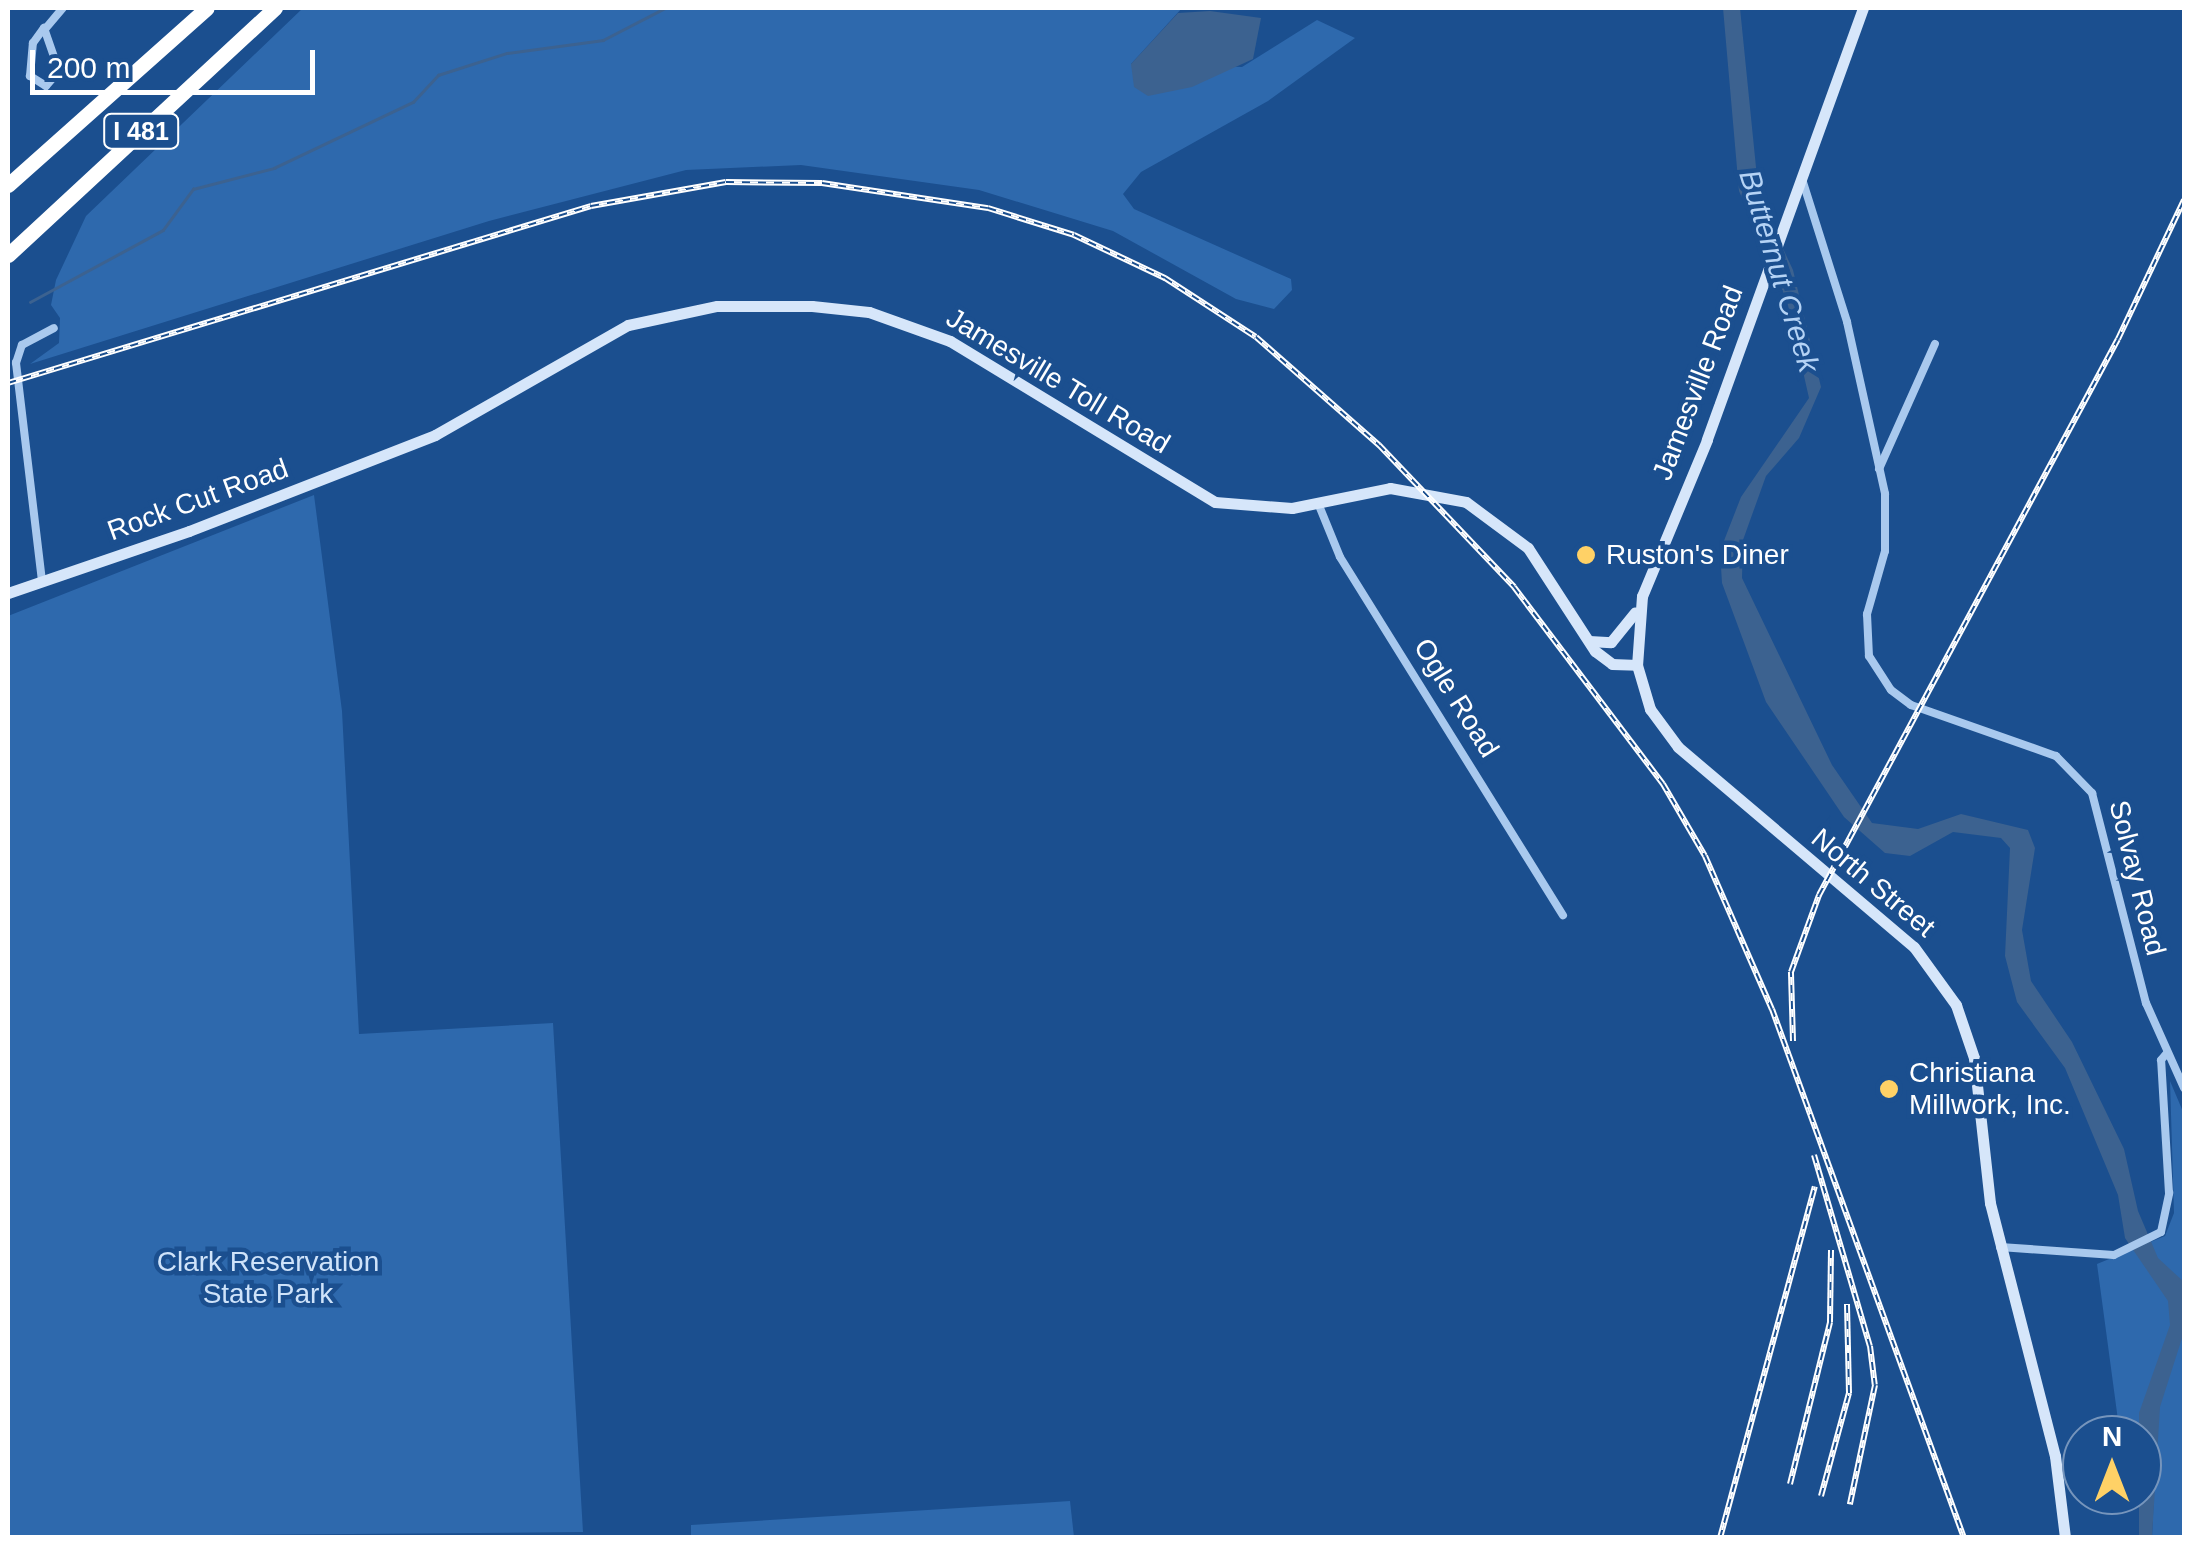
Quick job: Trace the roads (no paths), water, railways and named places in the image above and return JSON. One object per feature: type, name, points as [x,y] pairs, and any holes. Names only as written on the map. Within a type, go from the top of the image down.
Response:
[{"type":"highway","name":"I 481","points":[[8,185],[207,8]]},
{"type":"highway","name":"I 481","points":[[8,255],[275,8]]},
{"type":"street","points":[[46,28],[59,72],[46,86],[30,73],[33,43],[63,8]]},
{"type":"street","name":"Jamesville Road","points":[[1637,665],[1642,596],[1863,8]]},
{"type":"street","name":"Solvay Road","points":[[1802,178],[1859,369],[1887,520],[1866,614],[1869,656],[1891,690],[1911,705],[2056,756],[2092,792],[2146,1003],[2184,1088]]},
{"type":"street","name":"Jamesville Toll Road","points":[[404,448],[628,324],[717,306],[812,306],[870,312],[950,341],[1215,502],[1265,510],[1364,492],[1417,489],[1472,505],[1528,548],[1589,641],[1612,664],[1637,665]]},
{"type":"street","points":[[42,582],[16,363],[22,345],[54,328]]},
{"type":"street","points":[[1879,469],[1935,344]]},
{"type":"street","name":"Rock Cut Road","points":[[8,593],[404,448]]},
{"type":"street","name":"Ogle Road","points":[[1318,503],[1340,556],[1563,915]]},
{"type":"street","points":[[1589,641],[1611,642],[1621,634],[1642,596]]},
{"type":"street","name":"North Street","points":[[1637,665],[1650,708],[1678,747],[1888,923],[1949,993],[1974,1058],[1999,1247],[2055,1456],[2065,1538]]},
{"type":"street","name":"Solvay Road","points":[[1999,1247],[2102,1255],[2130,1250],[2162,1232],[2168,1209],[2161,1060],[2167,1053]]},
{"type":"water","name":"Butternut Creek","points":[[1723,8],[1740,8],[1759,197],[1793,270],[1821,387],[1799,438],[1766,476],[1743,540],[1742,578],[1832,765],[1872,823],[1918,829],[1961,814],[2028,830],[2035,848],[2022,930],[2031,981],[2072,1042],[2124,1149],[2138,1211],[2158,1258],[2184,1282],[2184,1332],[2160,1415],[2139,1413],[2170,1325],[2168,1301],[2125,1238],[2118,1195],[2065,1068],[2017,1002],[2005,956],[2010,848],[2001,838],[1953,832],[1910,856],[1885,853],[1844,817],[1766,702],[1722,583],[1720,551],[1741,497],[1809,398],[1787,301],[1739,191]]},
{"type":"water","points":[[1210,11],[1261,18],[1253,59],[1192,87],[1148,96],[1134,87],[1131,64],[1178,13]]},
{"type":"water","points":[[2139,1515],[2153,1515],[2152,1537],[2139,1537]]},
{"type":"waterway","points":[[30,302],[163,230],[193,189],[274,168],[413,102],[438,75],[507,53],[603,40],[665,8]]},
{"type":"railway","points":[[8,383],[591,206],[726,182],[822,183],[988,208],[1074,235],[1165,278],[1256,337],[1379,445],[1514,587],[1663,784],[1705,856],[1772,1009],[1964,1538]]},
{"type":"railway","points":[[1793,1041],[1791,972],[1819,895],[2118,339],[2184,200]]},
{"type":"railway","points":[[1814,1155],[1870,1346],[1875,1385],[1850,1504]]},
{"type":"railway","points":[[1720,1538],[1815,1187]]},
{"type":"railway","points":[[1790,1484],[1830,1322],[1831,1250]]},
{"type":"railway","points":[[1821,1496],[1849,1393],[1847,1304]]},
{"type":"place","name":"Ruston's Diner","points":[[1586,555]]},
{"type":"place","name":"Christiana Millwork, Inc.","points":[[1889,1089]]},
{"type":"park label","name":"Clark Reservation State Park","points":[[268,1278]]}]
